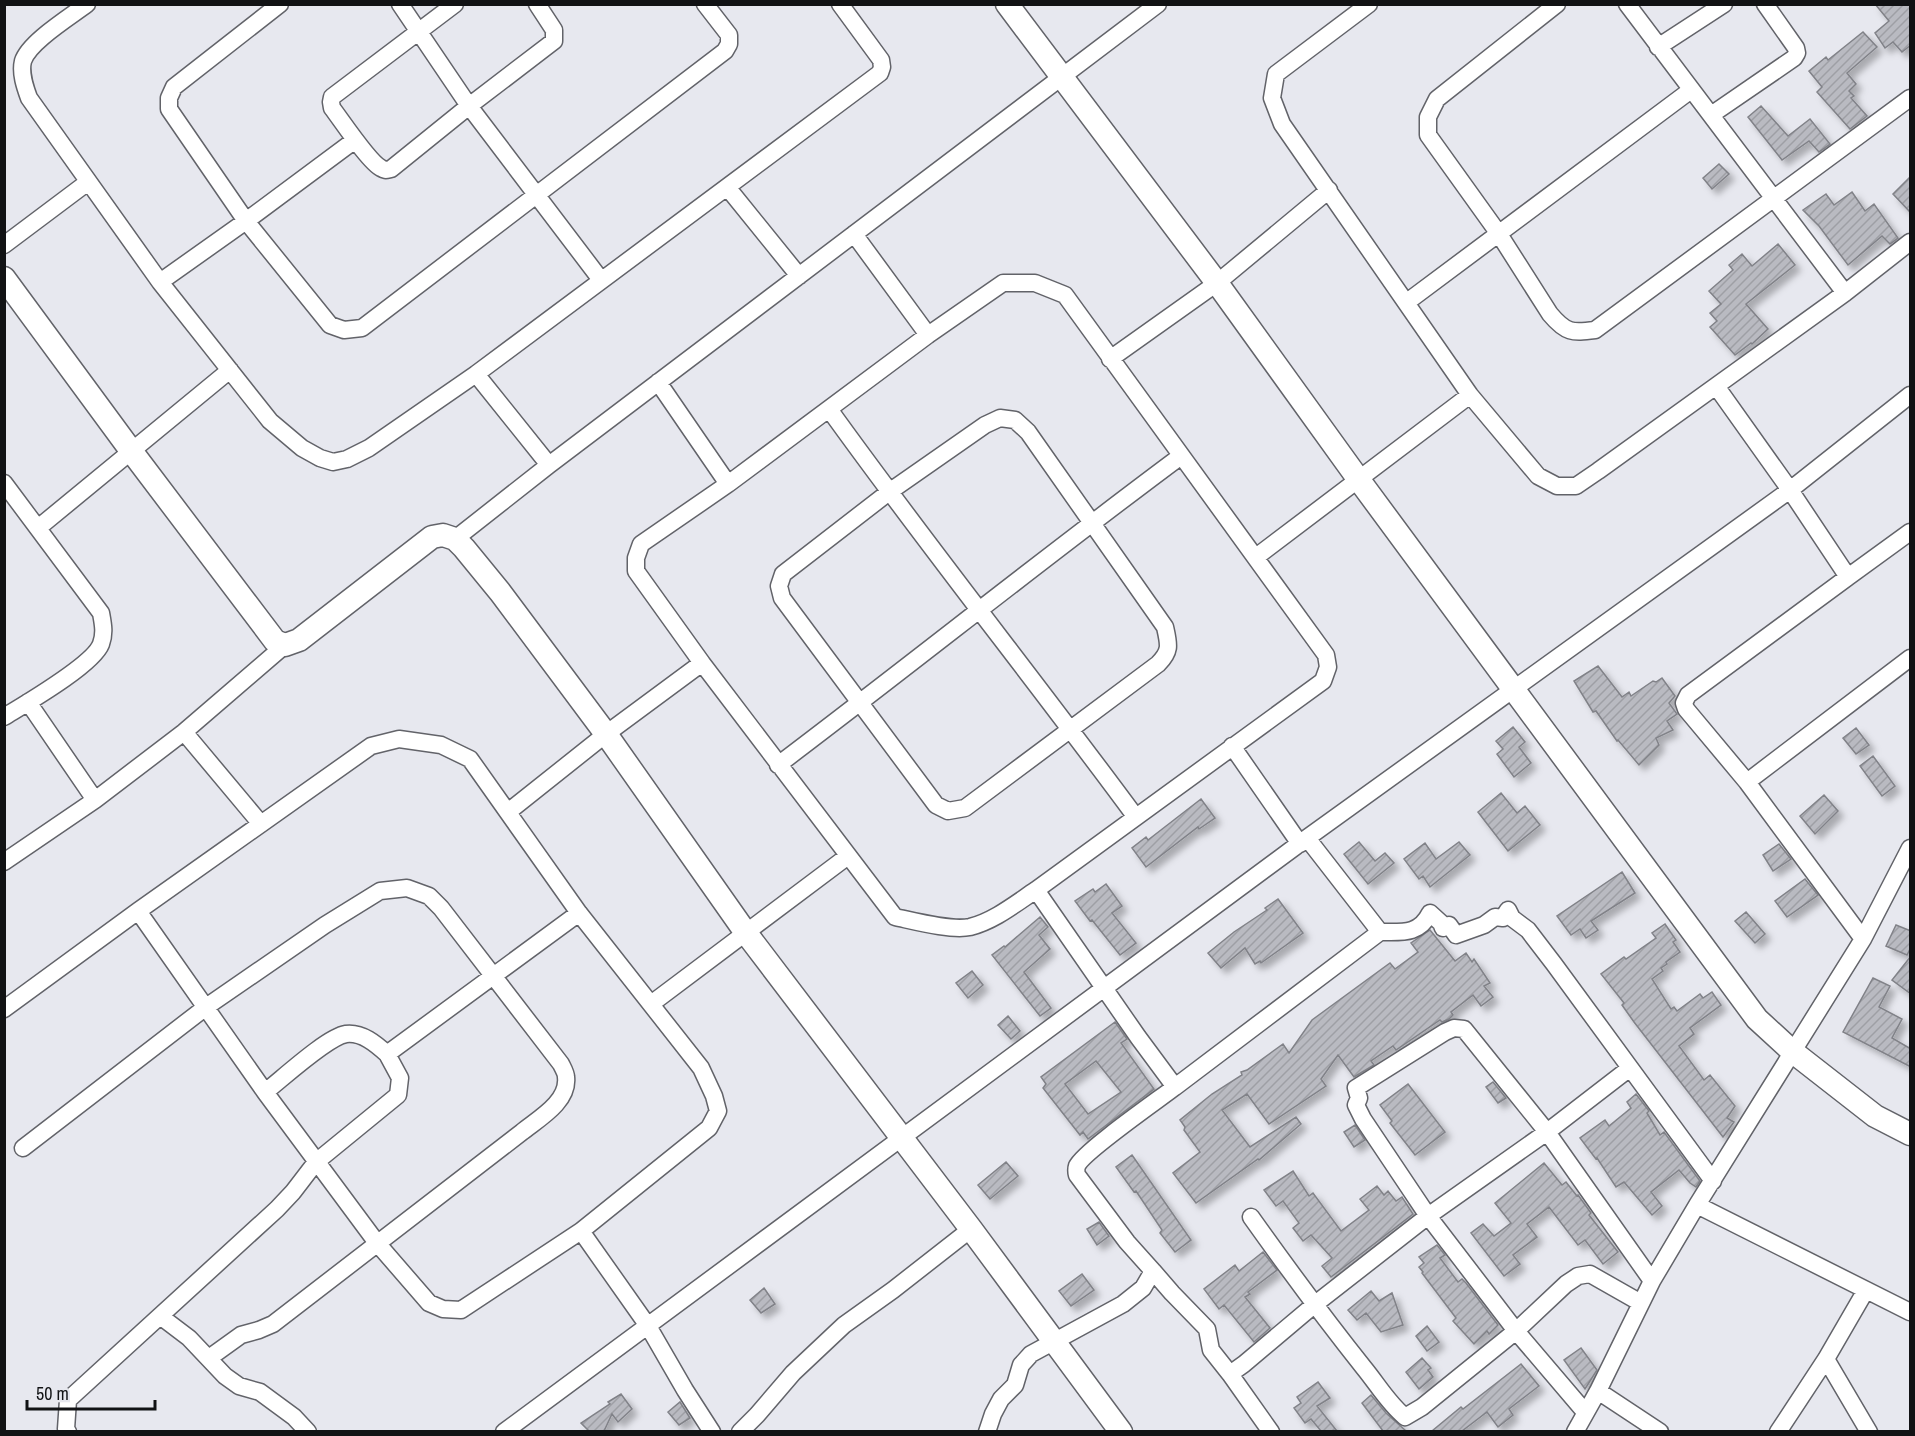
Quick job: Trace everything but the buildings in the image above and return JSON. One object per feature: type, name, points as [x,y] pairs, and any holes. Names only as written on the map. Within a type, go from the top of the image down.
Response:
[{"type":"street","points":[[87,4],[30,47],[22,62],[23,83],[29,98],[160,282],[270,421],[302,448],[333,462],[347,459],[369,448],[476,374],[880,73],[881,60],[840,4]]},
{"type":"street","points":[[280,4],[174,87],[169,98],[169,109],[246,221],[330,325],[344,330],[362,328],[725,51],[729,44],[729,35],[705,4]]},
{"type":"street","points":[[400,4],[469,106],[601,280]]},
{"type":"street","points":[[455,4],[332,97],[332,108],[355,140],[380,168],[391,169],[554,41],[554,30],[537,4]]},
{"type":"street","points":[[1007,4],[1217,283],[1359,480],[1757,1019],[1792,1052],[1875,1116],[1911,1134]]},
{"type":"street","points":[[455,539],[658,382],[1158,4]]},
{"type":"street","points":[[1369,4],[1276,74],[1272,98],[1282,124],[1470,395],[1538,476],[1557,486],[1576,486],[1845,293],[1911,242]]},
{"type":"street","points":[[1557,4],[1437,99],[1428,117],[1428,135],[1499,234],[1550,314],[1560,325],[1575,333],[1595,330],[1911,98]]},
{"type":"street","points":[[1627,4],[1845,293]]},
{"type":"street","points":[[1658,47],[1724,4]]},
{"type":"street","points":[[1711,116],[1794,58],[1797,53],[1796,48],[1769,10],[1787,4]]},
{"type":"street","points":[[1407,302],[1691,90]]},
{"type":"street","points":[[160,282],[355,140]]},
{"type":"street","points":[[4,245],[88,182]]},
{"type":"street","points":[[727,187],[799,276]]},
{"type":"street","points":[[1110,359],[1217,283],[1329,190]]},
{"type":"street","points":[[854,234],[928,334]]},
{"type":"street","points":[[4,278],[275,641],[285,645]]},
{"type":"street","points":[[1003,283],[1035,283],[1065,295],[1110,359],[1326,655],[1328,667],[1323,681],[997,916],[968,927],[938,926],[895,917],[778,765],[636,571],[636,558],[641,544],[728,484],[928,334],[1003,283]]},
{"type":"street","points":[[38,528],[230,370]]},
{"type":"street","points":[[476,374],[549,465]]},
{"type":"street","points":[[658,382],[728,484]]},
{"type":"street","points":[[1716,386],[1848,577]]},
{"type":"street","points":[[1256,557],[1470,395]]},
{"type":"street","points":[[504,1431],[1304,841],[1790,490],[1911,395]]},
{"type":"street","points":[[829,409],[889,492],[1135,816]]},
{"type":"street","points":[[1000,418],[1015,420],[1028,432],[1091,522],[1166,627],[1169,643],[1166,655],[1158,664],[965,808],[948,811],[936,805],[782,597],[779,586],[783,574],[889,492],[985,425],[1000,418]]},
{"type":"street","points":[[778,765],[860,704],[1091,522],[1180,456]]},
{"type":"street","points":[[4,483],[101,613],[104,630],[100,647],[79,668],[4,717]]},
{"type":"street","points":[[1863,939],[1747,782],[1686,709],[1684,703],[1685,698],[1693,690],[1911,532]]},
{"type":"street","points":[[4,862],[95,800],[184,732],[285,645],[299,640],[432,537],[442,535],[455,539],[500,592],[606,734],[746,933],[1121,1431]]},
{"type":"street","points":[[1747,782],[1911,658]]},
{"type":"street","points":[[508,812],[606,734],[702,663]]},
{"type":"street","points":[[28,702],[95,800]]},
{"type":"street","points":[[184,732],[261,824]]},
{"type":"street","points":[[7,1001],[371,746],[399,740],[441,745],[470,759],[579,914],[701,1068],[718,1111],[709,1128],[580,1232],[460,1310],[443,1309],[429,1303],[377,1243],[265,1092],[138,911]]},
{"type":"street","points":[[1232,746],[1304,841],[1380,932]]},
{"type":"street","points":[[1575,1431],[1598,1391],[1652,1281],[1697,1204],[1863,939],[1911,848]]},
{"type":"street","points":[[651,1004],[848,856]]},
{"type":"street","points":[[23,1148],[206,1007],[333,920],[380,891],[407,888],[429,897],[441,908],[561,1064],[567,1078],[564,1091],[556,1104],[522,1132],[273,1324],[241,1335],[209,1358]]},
{"type":"street","points":[[1036,890],[1103,989],[1175,1087]]},
{"type":"street","points":[[1271,1431],[1211,1350],[1207,1329],[1127,1242],[1077,1175],[1076,1169],[1091,1151],[1380,932],[1405,932],[1417,929],[1426,921],[1430,913],[1442,923],[1443,928],[1449,925],[1456,935],[1484,925],[1495,917],[1503,918],[1508,910],[1512,918],[1528,930],[1713,1181]]},
{"type":"street","points":[[387,1054],[579,914]]},
{"type":"street","points":[[1585,1412],[1516,1331],[1428,1216],[1362,1119],[1356,1105],[1359,1098],[1356,1088],[1445,1032],[1459,1027],[1464,1029],[1547,1132],[1652,1281]]},
{"type":"street","points":[[68,1431],[66,1429],[68,1400],[277,1209],[316,1162],[398,1095],[400,1078],[387,1054],[379,1046],[364,1037],[346,1034],[331,1040],[265,1092]]},
{"type":"street","points":[[1230,1374],[1428,1216],[1547,1132],[1630,1068]]},
{"type":"street","points":[[1697,1204],[1911,1312]]},
{"type":"street","points":[[1251,1217],[1314,1305],[1382,1389],[1392,1406],[1405,1417],[1422,1407],[1516,1331],[1578,1276],[1590,1274],[1641,1303]]},
{"type":"street","points":[[740,1431],[793,1373],[844,1325],[971,1229]]},
{"type":"street","points":[[580,1232],[648,1326],[712,1431]]},
{"type":"street","points":[[987,1431],[1001,1400],[1015,1385],[1021,1365],[1031,1354],[1123,1304],[1143,1288],[1153,1270]]},
{"type":"street","points":[[1778,1431],[1826,1359],[1866,1290]]},
{"type":"street","points":[[160,1316],[189,1338],[225,1376],[238,1386],[260,1392],[294,1417],[308,1431]]},
{"type":"street","points":[[1826,1359],[1869,1431]]},
{"type":"street","points":[[1598,1391],[1660,1431]]}]
